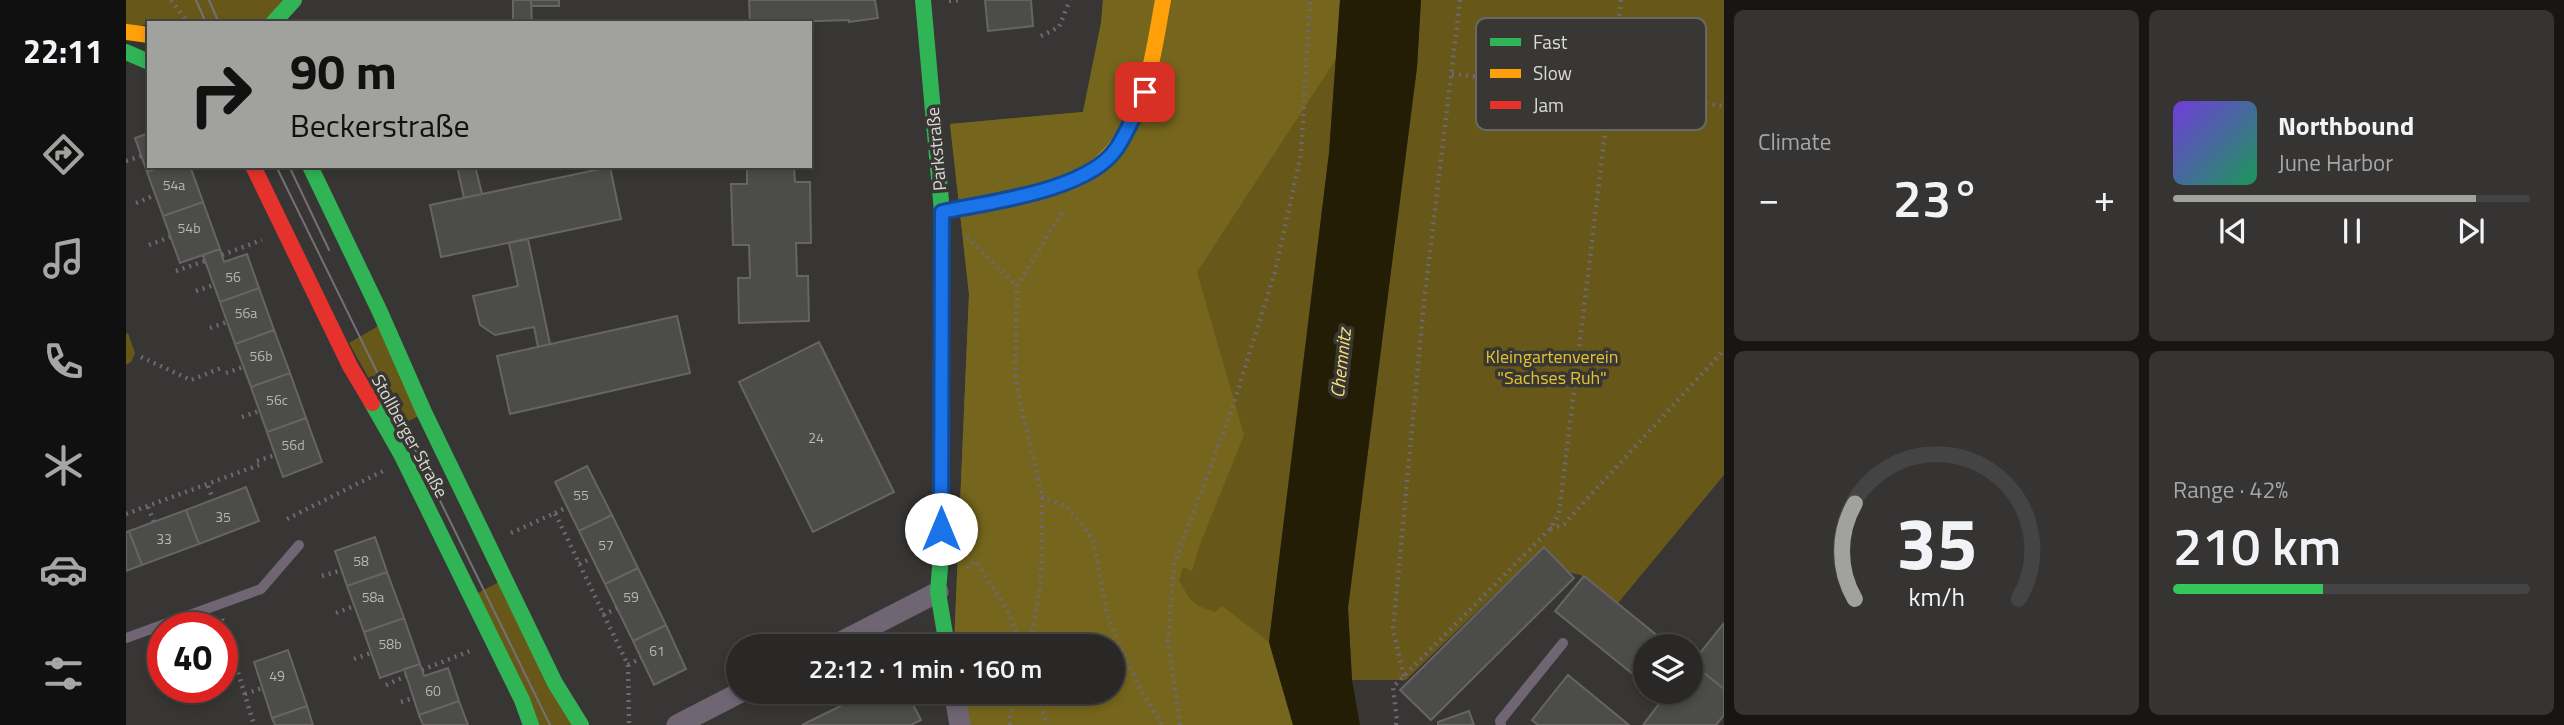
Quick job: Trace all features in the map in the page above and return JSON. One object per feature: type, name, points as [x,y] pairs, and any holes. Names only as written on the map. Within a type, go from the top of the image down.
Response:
[{"type":"main road","points":[[275,21],[294,0]]},
{"type":"main road","points":[[295,21],[302,0]]},
{"type":"main road","name":"Parkstraße","points":[[923,0],[942,212],[941,541],[938,592],[945,634]]},
{"type":"main road","points":[[942,212],[1041,190],[1083,177],[1115,151],[1145,92],[1163,0]]},
{"type":"main road","points":[[126,32],[147,35]]},
{"type":"main road","points":[[126,52],[147,61]]},
{"type":"main road","name":"Stollberger Straße","points":[[254,168],[350,366],[407,467],[522,700],[531,725]]},
{"type":"main road","name":"Stollberger Straße","points":[[311,168],[555,683],[582,725]]},
{"type":"street","points":[[856,634],[938,592]]},
{"type":"street","points":[[677,725],[726,700]]},
{"type":"street","points":[[956,704],[960,725]]},
{"type":"lane","points":[[126,638],[261,589],[299,545]]},
{"type":"lane","points":[[1501,725],[1500,721],[1563,643]]},
{"type":"path","points":[[171,0],[187,21]]},
{"type":"path","points":[[1041,36],[1059,27],[1070,0]]},
{"type":"path","points":[[1180,725],[1168,640],[1174,565],[1231,412],[1275,272],[1301,154],[1310,0]]},
{"type":"path","points":[[1404,676],[1392,629],[1424,302],[1460,0]]},
{"type":"path","points":[[1619,18],[1621,0]]},
{"type":"path","points":[[1452,74],[1476,77]]},
{"type":"path","points":[[1706,104],[1724,106]]},
{"type":"path","points":[[1396,725],[1392,687],[1550,529],[1559,514],[1605,130]]},
{"type":"path","points":[[126,161],[141,156]]},
{"type":"path","points":[[136,202],[155,195]]},
{"type":"path","points":[[1032,634],[1041,582],[1042,496],[1015,379],[1017,286],[1063,209]]},
{"type":"path","points":[[942,212],[1017,286]]},
{"type":"path","points":[[149,245],[170,237]]},
{"type":"path","points":[[222,255],[240,248]]},
{"type":"path","points":[[176,271],[205,261]]},
{"type":"path","points":[[196,291],[214,285]]},
{"type":"path","points":[[210,328],[227,322]]},
{"type":"path","points":[[1550,529],[1564,524],[1724,350]]},
{"type":"path","points":[[141,357],[191,380],[243,367]]},
{"type":"path","points":[[242,417],[259,411]]},
{"type":"path","points":[[126,514],[208,486],[275,455]]},
{"type":"path","points":[[286,519],[391,466]]},
{"type":"path","points":[[208,486],[213,499]]},
{"type":"path","points":[[1042,496],[1067,507],[1093,539],[1108,619],[1139,686],[1162,725]]},
{"type":"path","points":[[148,507],[153,522]]},
{"type":"path","points":[[488,543],[567,507]]},
{"type":"path","points":[[555,513],[628,665],[629,725]]},
{"type":"path","points":[[579,564],[592,558]]},
{"type":"path","points":[[966,569],[975,561],[1007,610],[1017,634]]},
{"type":"path","points":[[322,576],[342,570]]},
{"type":"path","points":[[218,606],[254,725]]},
{"type":"path","points":[[336,613],[354,606]]},
{"type":"path","points":[[603,615],[617,608]]},
{"type":"path","points":[[422,670],[471,650]]},
{"type":"path","points":[[354,659],[371,653]]},
{"type":"path","points":[[628,665],[641,658]]},
{"type":"path","points":[[386,685],[407,676]]},
{"type":"path","points":[[245,694],[262,688]]},
{"type":"path","points":[[401,702],[413,698]]},
{"type":"path","points":[[1010,725],[1014,704]]},
{"type":"path","points":[[1041,704],[1047,725]]},
{"type":"green space","points":[[126,0],[294,0],[275,21],[147,21],[147,24],[126,32]]},
{"type":"green space","points":[[1103,0],[1340,0],[1329,153],[1269,642],[1293,725],[1125,693],[1125,634],[955,634],[969,294],[950,124],[1083,112]]},
{"type":"green space","name":"Kleingartenverein \"Sachses Ruh\"","points":[[1421,0],[1724,0],[1724,475],[1618,603],[1584,576],[1568,572],[1544,547],[1406,680],[1352,680],[1348,608],[1417,67]]},
{"type":"green space","points":[[380,325],[419,416],[396,427],[349,343]]},
{"type":"green space","points":[[128,333],[135,353],[131,362],[126,365],[126,334]]},
{"type":"green space","points":[[499,582],[573,725],[537,725],[476,594]]},
{"type":"shaded area","points":[[1103,0],[1340,0],[1336,59],[1197,272],[1244,435],[1200,544],[1192,571],[1183,567],[1179,580],[1197,605],[1215,612],[1222,606],[1269,642],[1293,725],[952,725],[952,704],[1125,704],[1125,634],[955,634],[969,294],[950,124],[1083,112]]},
{"type":"water","name":"Chemnitz","points":[[1340,0],[1421,0],[1417,67],[1348,608],[1352,680],[1360,725],[1293,725],[1269,642],[1329,153]]},
{"type":"building","points":[[513,0],[531,0],[532,21],[513,21]]},
{"type":"building","points":[[531,0],[559,0],[559,6],[531,6]]},
{"type":"building","points":[[749,0],[875,0],[878,18],[849,22],[750,21]]},
{"type":"building","points":[[985,0],[1031,0],[1033,26],[988,31]]},
{"type":"building","points":[[147,134],[147,168],[158,168],[147,172],[135,138]]},
{"type":"building","points":[[158,168],[191,168],[203,202],[163,216],[147,172]]},
{"type":"building","points":[[457,168],[476,168],[482,194],[464,198]]},
{"type":"building","points":[[610,168],[621,219],[441,257],[430,205]]},
{"type":"building","points":[[747,168],[794,168],[795,182],[810,182],[811,243],[796,243],[797,276],[808,276],[809,321],[739,323],[738,278],[750,278],[749,245],[733,245],[731,184],[747,184]]},
{"type":"building","points":[[203,202],[220,249],[180,263],[163,216]]},
{"type":"building","points":[[528,239],[550,344],[538,347],[534,327],[495,335],[480,325],[473,296],[518,286],[509,243]]},
{"type":"building","points":[[220,249],[224,262],[247,254],[259,288],[220,302],[203,255]]},
{"type":"building","points":[[259,288],[274,330],[235,344],[220,302]]},
{"type":"building","points":[[677,316],[690,373],[510,414],[497,356]]},
{"type":"building","points":[[274,330],[290,373],[251,387],[235,344]]},
{"type":"building","points":[[819,342],[894,492],[813,532],[739,382]]},
{"type":"building","points":[[290,373],[306,418],[267,432],[251,387]]},
{"type":"building","points":[[306,418],[322,462],[283,477],[267,432]]},
{"type":"building","points":[[587,466],[612,515],[579,531],[555,482]]},
{"type":"building","points":[[246,487],[259,521],[199,544],[186,510]]},
{"type":"building","points":[[186,510],[199,544],[142,565],[129,531]]},
{"type":"building","points":[[612,515],[638,568],[605,584],[579,531]]},
{"type":"building","points":[[129,531],[142,565],[126,571],[126,532]]},
{"type":"building","points":[[375,537],[387,572],[347,586],[335,551]]},
{"type":"building","points":[[1544,547],[1574,578],[1431,720],[1400,690]]},
{"type":"building","points":[[638,568],[666,625],[633,641],[605,584]]},
{"type":"building","points":[[387,572],[404,618],[364,632],[347,586]]},
{"type":"building","points":[[1584,576],[1655,634],[1633,634],[1633,674],[1555,611]]},
{"type":"building","points":[[404,618],[420,664],[380,678],[364,632]]},
{"type":"building","points":[[1724,623],[1724,689],[1703,672],[1703,649]]},
{"type":"building","points":[[666,625],[686,669],[654,685],[633,641]]},
{"type":"building","points":[[288,650],[307,706],[272,718],[254,662]]},
{"type":"building","points":[[420,664],[424,676],[448,668],[459,701],[419,715],[404,669]]},
{"type":"building","points":[[1703,672],[1724,689],[1724,715],[1716,725],[1643,725],[1659,704],[1703,704]]},
{"type":"building","points":[[1568,675],[1629,725],[1538,725],[1532,720]]},
{"type":"building","points":[[459,701],[468,725],[423,725],[419,715]]},
{"type":"building","points":[[845,704],[913,704],[921,720],[911,725],[802,725]]},
{"type":"building","points":[[307,706],[313,725],[275,725],[272,718]]},
{"type":"building","points":[[1469,711],[1474,725],[1438,725],[1438,722]]},
{"type":"tram line","points":[[196,0],[205,21]]},
{"type":"tram line","points":[[209,0],[218,21]]},
{"type":"tram line","points":[[277,168],[550,725]]},
{"type":"tram line","points":[[290,168],[329,250]]},
{"type":"traffic: fast","points":[[275,21],[294,0]]},
{"type":"traffic: fast","points":[[923,0],[942,212],[941,555],[938,592],[945,634]]},
{"type":"traffic: fast","points":[[126,52],[147,61]]},
{"type":"traffic: fast","points":[[311,168],[380,312],[424,412],[555,683],[581,725]]},
{"type":"traffic: fast","points":[[372,403],[401,454],[522,700],[531,725]]},
{"type":"traffic: slow","points":[[942,212],[1011,199],[1062,185],[1100,164],[1117,146],[1140,101],[1154,49],[1163,0]]},
{"type":"traffic: slow","points":[[126,32],[147,35]]},
{"type":"traffic: jam","points":[[254,168],[350,366],[372,403]]},
{"type":"route","points":[[941,529],[942,212],[1041,190],[1083,177],[1115,151],[1145,92]]}]
